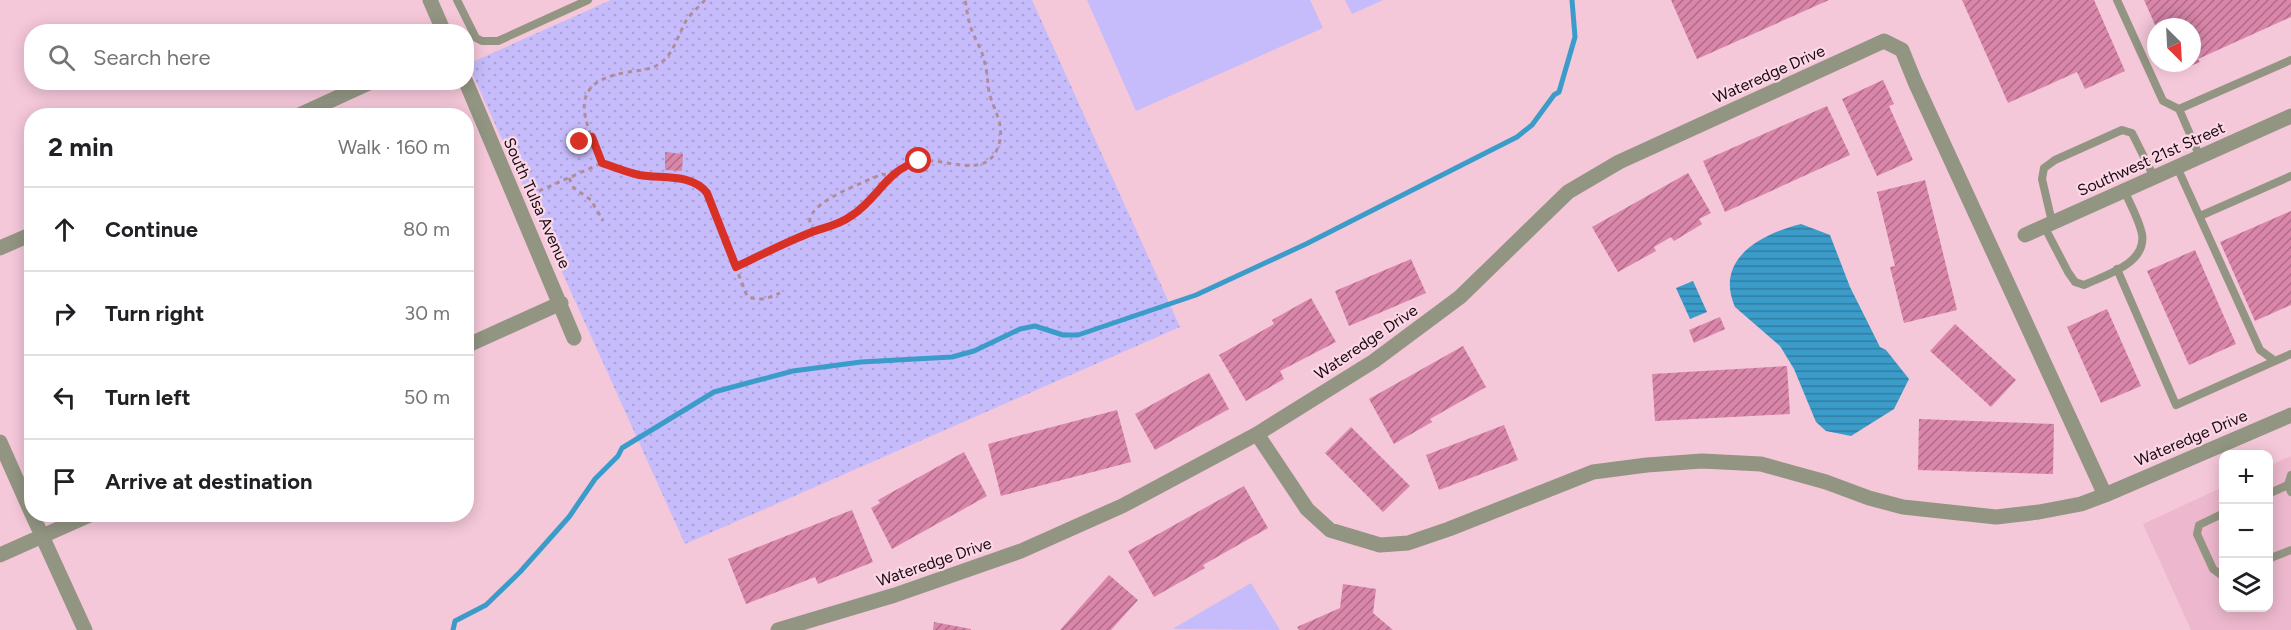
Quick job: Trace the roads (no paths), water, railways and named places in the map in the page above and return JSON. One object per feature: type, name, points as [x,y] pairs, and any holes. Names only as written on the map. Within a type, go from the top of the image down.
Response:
[{"type":"street","points":[[430,0],[440,24]]},
{"type":"street","name":"Wateredge Drive","points":[[778,630],[895,595],[1021,551],[1122,506],[1257,434],[1374,361],[1460,297],[1568,192],[1619,162],[1884,41],[1902,50],[2105,495]]},
{"type":"street","points":[[314,108],[354,90]]},
{"type":"street","name":"South Tulsa Avenue","points":[[469,90],[574,338]]},
{"type":"street","name":"Southwest 21st Street","points":[[2025,235],[2291,116]]},
{"type":"street","points":[[0,248],[24,238]]},
{"type":"street","points":[[474,342],[561,303]]},
{"type":"street","name":"Wateredge Drive","points":[[1257,434],[1307,509],[1330,530],[1380,545],[1408,543],[1449,529],[1593,472],[1702,461],[1761,464],[1903,507],[1996,517],[2050,510],[2080,504],[2105,495],[2291,415]]},
{"type":"street","points":[[0,442],[24,496]]},
{"type":"street","points":[[35,522],[85,630]]},
{"type":"street","points":[[0,555],[74,522]]},
{"type":"lane","points":[[456,0],[469,24]]},
{"type":"lane","points":[[474,34],[482,41],[498,42],[588,0]]},
{"type":"lane","points":[[2116,0],[2163,101],[2179,109],[2200,157]]},
{"type":"lane","points":[[2179,109],[2291,60]]},
{"type":"lane","points":[[2124,190],[2142,233],[2142,248],[2133,260],[2117,269],[2084,285],[2074,282],[2048,224],[2042,179],[2044,168],[2055,160],[2122,130],[2132,133],[2154,177]]},
{"type":"lane","points":[[2177,167],[2260,350],[2275,361]]},
{"type":"lane","points":[[2199,216],[2291,176]]},
{"type":"lane","points":[[2117,269],[2176,405],[2291,354]]},
{"type":"lane","points":[[2273,493],[2290,488],[2291,475]]},
{"type":"lane","points":[[2219,515],[2199,525],[2197,534],[2213,569],[2219,574]]},
{"type":"lane","points":[[2271,558],[2291,550]]},
{"type":"water","points":[[1801,224],[1830,235],[1850,287],[1880,347],[1886,350],[1909,379],[1894,409],[1851,436],[1826,431],[1816,422],[1794,369],[1780,346],[1735,307],[1730,290],[1731,275],[1736,262],[1745,251],[1771,234]]},
{"type":"water","points":[[1693,281],[1707,312],[1690,319],[1676,288]]},
{"type":"waterway","points":[[453,630],[455,621],[486,605],[520,572],[569,517],[595,479],[618,456],[622,448],[714,392],[793,371],[861,362],[952,357],[974,351],[1020,329],[1035,326],[1063,335],[1078,335],[1196,295],[1306,244],[1517,137],[1532,125],[1554,95],[1559,92],[1575,37],[1572,0]]}]
